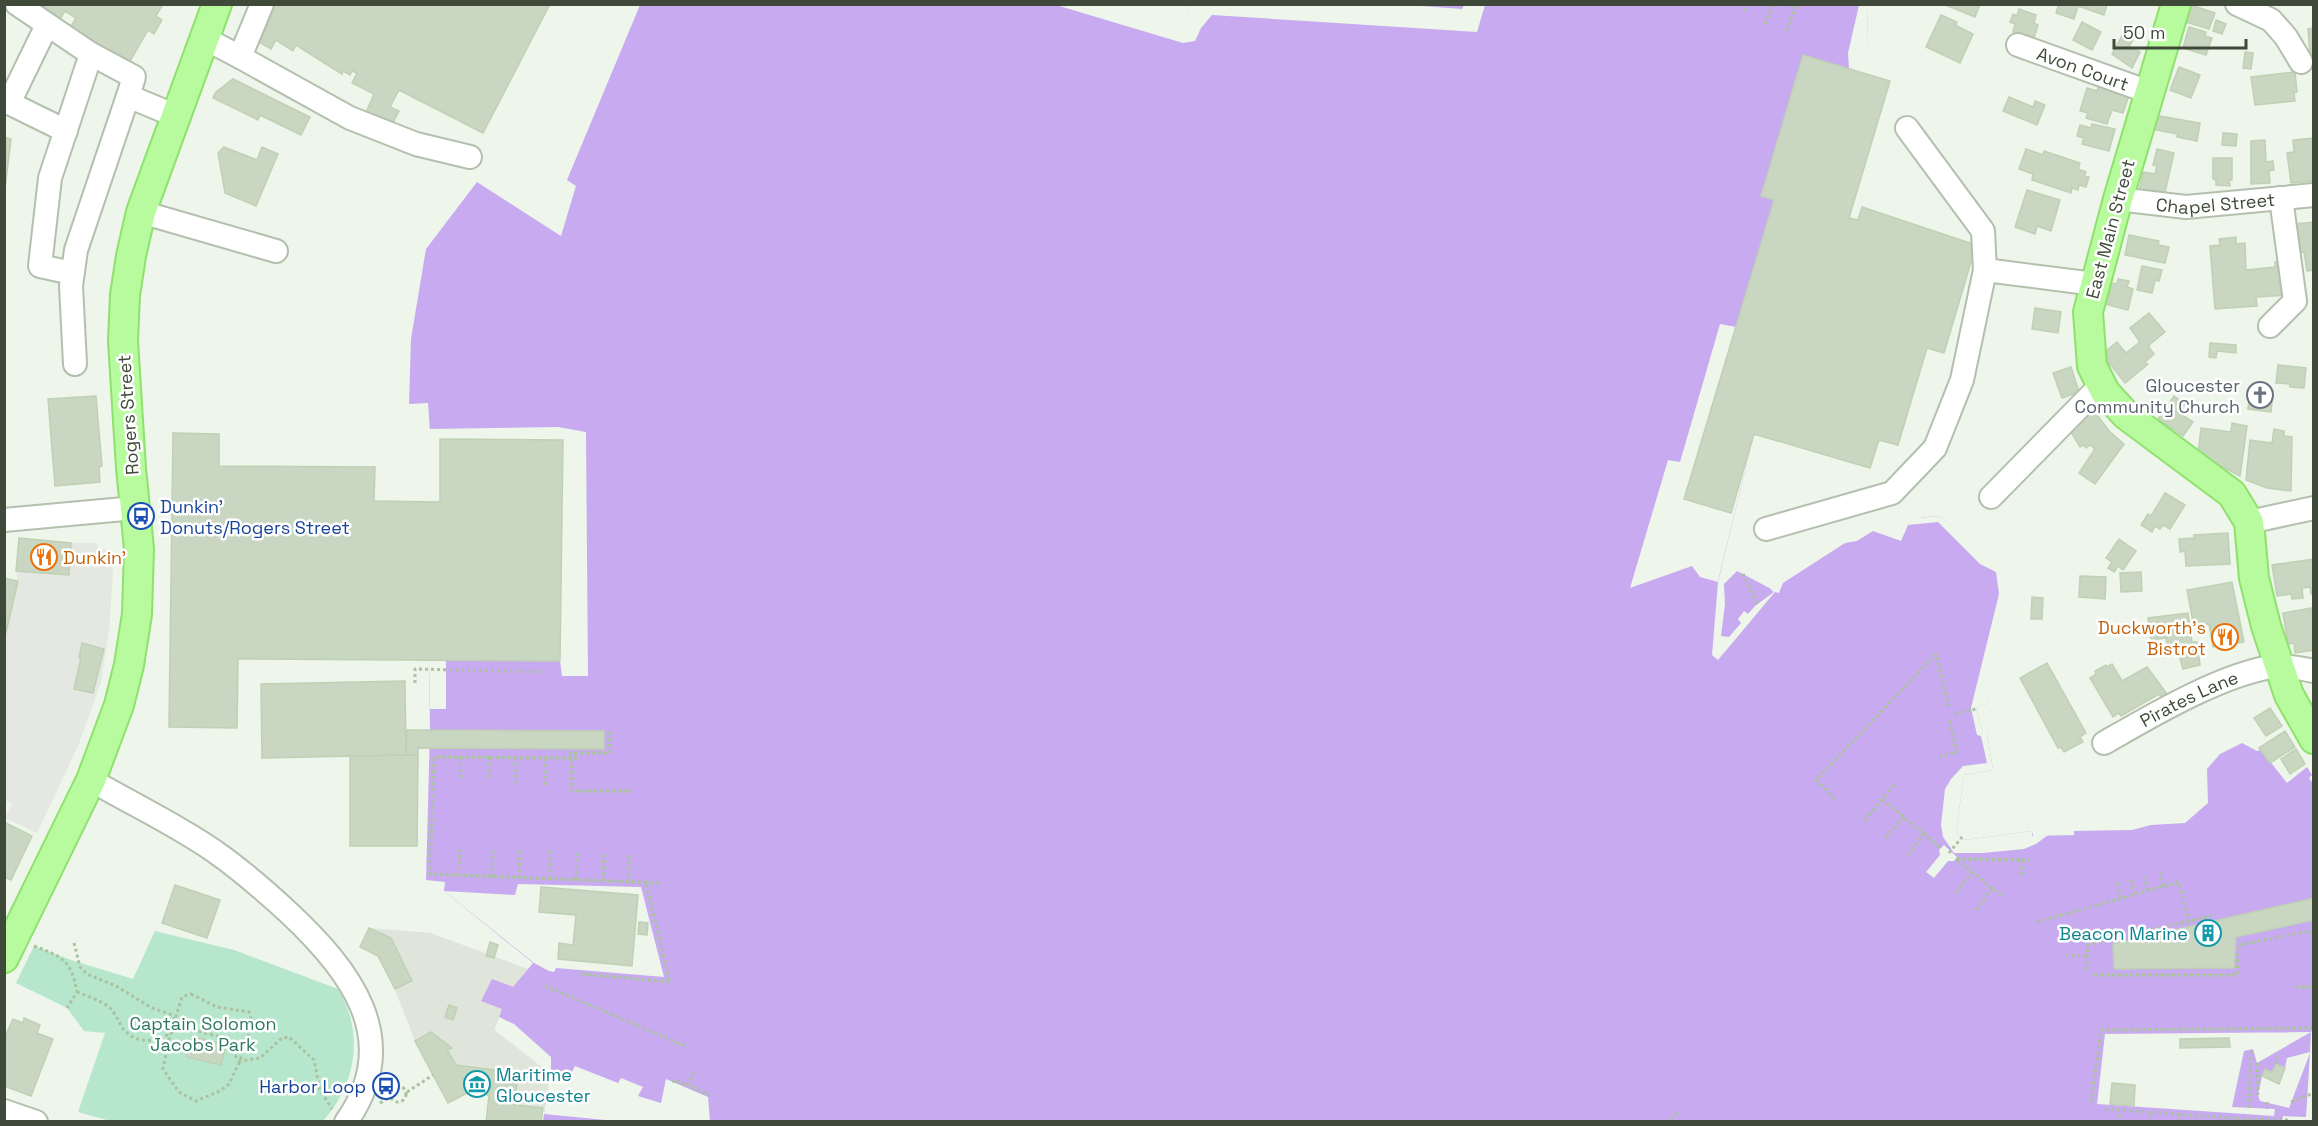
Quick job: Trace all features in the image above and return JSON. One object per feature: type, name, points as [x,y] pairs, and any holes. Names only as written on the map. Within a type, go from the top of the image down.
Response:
[{"type":"main road","name":"Rogers Street","points":[[4,958],[91,780],[119,705],[129,665],[137,614],[139,549],[123,341],[125,295],[141,212],[217,4]]},
{"type":"main road","name":"East Main Street","points":[[2176,4],[2118,199],[2088,312],[2092,366],[2102,385],[2126,416],[2232,494],[2250,522],[2254,578],[2266,627],[2289,695],[2313,739]]},
{"type":"street","points":[[17,4],[91,54],[134,77],[76,250],[72,273],[75,364]]},
{"type":"street","points":[[240,57],[262,4]]},
{"type":"street","points":[[2237,4],[2271,20],[2286,37],[2301,62]]},
{"type":"street","points":[[47,25],[7,103],[66,130]]},
{"type":"street","points":[[204,38],[350,118],[416,144],[470,157]]},
{"type":"street","name":"Avon Court","points":[[2018,45],[2149,92]]},
{"type":"street","points":[[72,273],[40,266],[50,178],[91,54]]},
{"type":"street","points":[[128,96],[176,116]]},
{"type":"street","points":[[1766,529],[1892,493],[1935,448],[1962,380],[1985,270],[1983,231],[1907,128]]},
{"type":"street","name":"Chapel Street","points":[[2118,199],[2186,207],[2313,195]]},
{"type":"street","points":[[2270,326],[2295,301],[2281,198]]},
{"type":"street","points":[[141,212],[276,251]]},
{"type":"street","points":[[1985,270],[2095,284]]},
{"type":"street","points":[[1991,497],[2102,385]]},
{"type":"street","points":[[4,520],[135,508]]},
{"type":"street","points":[[2250,522],[2313,508]]},
{"type":"street","points":[[2278,666],[2313,670]]},
{"type":"street","name":"Pirates Lane","points":[[2104,743],[2184,699],[2239,676],[2278,666]]},
{"type":"street","points":[[91,780],[173,825],[245,874],[301,924],[347,976],[359,997],[366,1016],[370,1063],[369,1074],[339,1116]]},
{"type":"street","points":[[4,1111],[36,1122]]},
{"type":"path","points":[[1744,11],[1747,4]]},
{"type":"path","points":[[1765,24],[1773,4]]},
{"type":"path","points":[[1786,31],[1796,6],[1789,4]]},
{"type":"path","points":[[1743,574],[1758,605]]},
{"type":"path","points":[[1835,799],[1816,780],[1935,654],[1949,709]]},
{"type":"path","points":[[414,683],[415,669],[545,672]]},
{"type":"path","points":[[1954,714],[1976,709]]},
{"type":"path","points":[[1939,757],[1957,752],[1949,719]]},
{"type":"path","points":[[609,732],[610,753],[571,753],[572,791],[632,791]]},
{"type":"path","points":[[577,758],[434,757],[428,874],[659,883]]},
{"type":"path","points":[[460,757],[461,779]]},
{"type":"path","points":[[489,757],[489,780]]},
{"type":"path","points":[[515,757],[515,783]]},
{"type":"path","points":[[545,758],[545,786]]},
{"type":"path","points":[[1865,820],[1894,785]]},
{"type":"path","points":[[1882,799],[1941,848]]},
{"type":"path","points":[[1886,838],[1904,817]]},
{"type":"path","points":[[1908,855],[1924,833]]},
{"type":"path","points":[[1949,853],[1962,837]]},
{"type":"path","points":[[459,876],[460,848]]},
{"type":"path","points":[[492,877],[493,849]]},
{"type":"path","points":[[519,878],[520,850]]},
{"type":"path","points":[[550,850],[550,879]]},
{"type":"path","points":[[576,880],[577,851]]},
{"type":"path","points":[[603,881],[604,853]]},
{"type":"path","points":[[629,854],[629,882]]},
{"type":"path","points":[[2003,897],[1956,859],[2030,860]]},
{"type":"path","points":[[2022,860],[2022,878]]},
{"type":"path","points":[[1956,893],[1972,872]]},
{"type":"path","points":[[2160,872],[2164,886]]},
{"type":"path","points":[[2144,876],[2148,891]]},
{"type":"path","points":[[2131,880],[2135,894]]},
{"type":"path","points":[[582,974],[670,982],[646,882]]},
{"type":"path","points":[[2037,922],[2180,882],[2188,921]]},
{"type":"path","points":[[2117,883],[2121,898]]},
{"type":"path","points":[[1976,910],[1992,888]]},
{"type":"path","points":[[2086,970],[2088,945],[2214,915]]},
{"type":"path","points":[[2180,923],[2181,929]]},
{"type":"path","points":[[2094,975],[2237,975],[2240,945],[2310,931],[2313,935]]},
{"type":"path","points":[[74,943],[80,967],[87,974],[116,986],[174,1018],[180,1026],[227,1040],[231,1051],[240,1061]]},
{"type":"path","points":[[34,946],[61,957],[74,977],[77,992],[67,1008]]},
{"type":"path","points":[[2065,955],[2087,957]]},
{"type":"path","points":[[545,986],[687,1047]]},
{"type":"path","points":[[2296,987],[2313,987]]},
{"type":"path","points":[[555,990],[570,996]]},
{"type":"path","points":[[77,992],[110,1008],[124,1029],[134,1037],[156,1040],[170,1035],[180,1026]]},
{"type":"path","points":[[190,994],[217,1007],[249,1012],[252,1023],[240,1061],[229,1084],[220,1092],[196,1101],[179,1092],[163,1069],[174,1018],[182,997],[190,994]]},
{"type":"path","points":[[2091,1102],[2101,1030],[2312,1028],[2313,995]]},
{"type":"path","points":[[240,1061],[260,1058],[282,1038],[289,1037],[314,1060],[320,1090],[339,1116]]},
{"type":"path","points":[[2249,1108],[2251,1049]]},
{"type":"path","points":[[2276,1064],[2277,1052]]},
{"type":"path","points":[[2257,1063],[2258,1095]]},
{"type":"path","points":[[693,1072],[688,1085],[709,1095]]},
{"type":"path","points":[[390,1097],[394,1101],[402,1101],[406,1098],[407,1092],[433,1076]]},
{"type":"path","points":[[674,1083],[675,1080],[700,1090]]},
{"type":"path","points":[[390,1097],[391,1089],[396,1086],[401,1086],[407,1092]]},
{"type":"path","points":[[2291,1102],[2313,1093]]},
{"type":"path","points":[[380,1103],[390,1097]]},
{"type":"path","points":[[2266,1102],[2267,1109]]},
{"type":"path","points":[[2105,1110],[2206,1116],[2232,1120],[2240,1118],[2289,1120]]},
{"type":"path","points":[[1666,1122],[1680,1111]]},
{"type":"path","points":[[2117,1122],[2121,1111]]},
{"type":"path","points":[[2148,1122],[2151,1113]]},
{"type":"path","points":[[2177,1122],[2180,1114]]},
{"type":"path","points":[[2204,1122],[2206,1116]]},
{"type":"path","points":[[2240,1118],[2261,1120],[2260,1122]]},
{"type":"shaded area","points":[[1126,4],[1185,22],[1190,4],[1867,5],[1868,43],[1754,434],[1718,582],[1723,585],[1737,571],[1775,591],[1781,577],[1849,538],[1856,538],[1873,528],[1896,533],[1916,519],[1940,516],[2000,567],[1996,664],[1986,704],[1976,708],[1983,733],[1987,733],[1993,770],[1964,775],[1956,832],[1965,840],[2032,831],[2033,836],[2074,835],[2074,831],[2132,830],[2151,825],[2185,823],[2208,803],[2207,769],[2220,754],[2242,743],[2257,751],[2261,750],[2287,783],[2307,767],[2312,775],[2309,778],[2314,785],[2314,1052],[2310,1053],[2306,1117],[2283,1116],[2282,1122],[543,1121],[550,1071],[494,1030],[502,1009],[481,1001],[492,979],[513,987],[533,963],[444,891],[445,882],[426,880],[430,730],[429,660],[446,660],[428,403],[409,404],[411,339],[426,249],[477,182],[561,236],[576,186],[567,180],[640,5]]},
{"type":"shaded area","points":[[71,543],[97,543],[98,550],[111,549],[113,575],[109,630],[101,682],[78,746],[37,833],[5,818],[12,804],[5,800],[4,641],[18,581],[16,571],[68,575]]},
{"type":"shaded area","points":[[369,928],[431,933],[528,969],[503,1009],[494,1030],[542,1068],[551,1071],[545,1108],[515,1105],[518,1073],[456,1065],[447,1050],[451,1048],[431,1032],[415,1041],[395,990],[378,956],[360,947]]},
{"type":"green space","name":"Captain Solomon Jacobs Park","points":[[155,931],[234,950],[338,989],[352,1023],[353,1058],[343,1091],[323,1121],[114,1122],[78,1112],[105,1033],[84,1031],[67,1008],[16,983],[34,946],[133,979]]},
{"type":"pier","points":[[1136,4],[1182,18],[1184,14],[1187,14],[1190,4],[1395,4],[1462,9],[1464,5],[1485,5],[1477,32],[1212,15],[1201,28],[1195,41],[1183,43],[1056,5]]},
{"type":"pier","points":[[1859,5],[1867,5],[1868,43],[1863,73],[1754,434],[1718,581],[1724,585],[1725,604],[1721,636],[1729,637],[1741,623],[1738,619],[1744,611],[1748,614],[1774,592],[1771,590],[1779,575],[1847,536],[1856,535],[1872,525],[1895,530],[1907,519],[1940,516],[2004,569],[2010,590],[2003,646],[1986,704],[1976,708],[1983,733],[1987,733],[1993,770],[1964,775],[1956,832],[1965,840],[2032,831],[2032,836],[2048,835],[2024,849],[1954,853],[1943,837],[1941,825],[1945,789],[1963,766],[1987,763],[1971,708],[1999,594],[1996,572],[1980,564],[1938,522],[1908,525],[1901,541],[1873,531],[1857,541],[1845,543],[1783,583],[1779,593],[1775,592],[1718,660],[1712,655],[1718,582],[1700,577],[1692,566],[1630,588],[1668,460],[1680,462],[1720,324],[1736,327],[1774,200],[1761,196],[1803,56],[1849,69],[1848,53]]},
{"type":"pier","points":[[558,427],[586,432],[588,676],[562,676],[560,661],[446,660],[429,429]]},
{"type":"pier","points":[[429,660],[446,660],[446,709],[430,709]]},
{"type":"pier","points":[[1944,845],[1957,857],[1954,861],[1948,861],[1934,878],[1926,872],[1940,855],[1939,850]]},
{"type":"pier","points":[[518,884],[641,887],[664,977],[556,968],[554,972],[549,971],[534,963],[444,891],[515,895]]},
{"type":"pier","points":[[499,1017],[514,1024],[551,1057],[551,1071],[570,1076],[575,1066],[618,1083],[621,1078],[643,1087],[638,1096],[661,1103],[666,1079],[708,1097],[710,1121],[626,1122],[544,1114],[550,1071],[494,1030]]},
{"type":"pier","points":[[2313,1029],[2313,1052],[2310,1053],[2289,1108],[2260,1101],[2258,1095],[2265,1069],[2272,1072],[2276,1064],[2285,1067],[2287,1058],[2310,1052]]},
{"type":"pier","points":[[2311,1032],[2257,1063],[2253,1049],[2244,1051],[2232,1107],[2275,1109],[2274,1116],[2097,1104],[2105,1034]]},
{"type":"building","points":[[36,4],[163,4],[156,16],[162,20],[154,34],[148,30],[129,63],[70,28],[76,18],[65,11],[60,19]]},
{"type":"building","points":[[275,4],[550,4],[483,133],[399,90],[390,107],[399,111],[390,128],[365,115],[374,94],[352,83],[357,73],[352,71],[350,75],[343,71],[342,74],[296,45],[293,51],[276,40],[271,49],[259,42],[268,26],[264,24]]},
{"type":"building","points":[[1943,4],[1980,4],[1975,17]]},
{"type":"building","points":[[2059,4],[2107,4],[2104,15],[2078,6],[2074,19],[2056,13]]},
{"type":"building","points":[[2191,5],[2215,13],[2209,29],[2186,22]]},
{"type":"building","points":[[2019,9],[2036,15],[2034,23],[2038,25],[2034,38],[2013,32],[2015,24],[2010,22],[2013,14],[2017,16]]},
{"type":"building","points":[[1941,15],[1957,22],[1955,25],[1973,34],[1960,63],[1926,47]]},
{"type":"building","points":[[2216,20],[2226,24],[2222,34],[2213,31]]},
{"type":"building","points":[[2082,22],[2101,32],[2092,50],[2073,40]]},
{"type":"building","points":[[2189,27],[2206,32],[2205,36],[2212,38],[2206,55],[2183,48]]},
{"type":"building","points":[[2314,28],[2314,55],[2310,55],[2308,29]]},
{"type":"building","points":[[2123,34],[2133,40],[2129,46],[2140,52],[2132,68],[2112,54]]},
{"type":"building","points":[[2245,52],[2253,53],[2251,69],[2243,68]]},
{"type":"building","points":[[1803,55],[1890,81],[1849,218],[1858,220],[1862,207],[1976,245],[1944,353],[1927,348],[1898,445],[1879,440],[1870,468],[1754,434],[1731,513],[1684,499],[1774,200],[1761,196]]},
{"type":"building","points":[[2179,67],[2200,75],[2191,98],[2170,90]]},
{"type":"building","points":[[2295,72],[2297,92],[2294,92],[2295,101],[2255,105],[2251,77]]},
{"type":"building","points":[[233,79],[310,117],[301,135],[260,115],[258,120],[213,98],[216,92]]},
{"type":"building","points":[[2099,85],[2129,95],[2123,113],[2112,110],[2107,124],[2086,118],[2088,113],[2080,111],[2087,88],[2097,91]]},
{"type":"building","points":[[2009,97],[2033,107],[2035,101],[2045,105],[2037,125],[2003,111]]},
{"type":"building","points":[[2154,115],[2200,123],[2197,141],[2177,137],[2178,134],[2151,129]]},
{"type":"building","points":[[2092,124],[2115,129],[2109,151],[2082,144],[2084,138],[2077,136],[2080,125],[2091,128]]},
{"type":"building","points":[[2223,133],[2237,134],[2236,146],[2222,145]]},
{"type":"building","points":[[4,137],[11,139],[4,197]]},
{"type":"building","points":[[2314,138],[2314,181],[2291,183],[2287,153],[2294,152],[2293,140]]},
{"type":"building","points":[[2265,140],[2266,162],[2273,161],[2274,170],[2269,171],[2270,183],[2251,184],[2251,141]]},
{"type":"building","points":[[224,147],[257,160],[262,147],[278,154],[256,206],[225,193],[218,153]]},
{"type":"building","points":[[2026,149],[2043,155],[2044,151],[2080,163],[2078,169],[2086,172],[2084,176],[2089,177],[2086,187],[2079,185],[2078,190],[2072,188],[2071,193],[2032,180],[2033,174],[2019,169]]},
{"type":"building","points":[[2157,149],[2174,153],[2164,197],[2139,191],[2143,172],[2155,174],[2157,166],[2153,165]]},
{"type":"building","points":[[2213,158],[2232,158],[2230,186],[2216,185],[2216,180],[2213,179]]},
{"type":"building","points":[[2027,190],[2060,200],[2051,231],[2037,226],[2035,234],[2015,227]]},
{"type":"building","points":[[2314,222],[2314,270],[2307,271],[2304,252],[2298,253],[2294,224]]},
{"type":"building","points":[[2129,235],[2159,241],[2158,245],[2169,247],[2165,263],[2125,255]]},
{"type":"building","points":[[2236,237],[2236,244],[2245,243],[2246,270],[2275,267],[2275,262],[2284,261],[2287,295],[2256,297],[2257,306],[2215,309],[2210,246],[2220,245],[2219,239]]},
{"type":"building","points":[[2142,266],[2162,270],[2159,281],[2155,280],[2152,293],[2137,290]]},
{"type":"building","points":[[2118,279],[2129,281],[2127,287],[2133,289],[2128,310],[2105,304],[2111,283],[2117,284]]},
{"type":"building","points":[[2035,308],[2061,312],[2058,333],[2032,329]]},
{"type":"building","points":[[2149,313],[2165,332],[2148,346],[2154,354],[2145,362],[2148,364],[2125,383],[2102,354],[2117,342],[2126,353],[2140,342],[2130,328]]},
{"type":"building","points":[[2210,343],[2236,345],[2236,353],[2217,351],[2216,358],[2209,357]]},
{"type":"building","points":[[2278,365],[2306,368],[2304,388],[2276,383]]},
{"type":"building","points":[[2071,367],[2079,392],[2062,398],[2053,373]]},
{"type":"building","points":[[2250,389],[2273,392],[2271,412],[2248,409]]},
{"type":"building","points":[[96,396],[102,466],[99,467],[100,482],[55,486],[48,399]]},
{"type":"building","points":[[2174,396],[2185,404],[2179,413],[2193,422],[2183,436],[2158,419]]},
{"type":"building","points":[[2092,408],[2109,431],[2124,444],[2095,484],[2079,473],[2095,449],[2090,445],[2086,448],[2084,445],[2080,447],[2068,427]]},
{"type":"building","points":[[2232,423],[2247,426],[2240,476],[2198,454],[2201,428],[2231,432]]},
{"type":"building","points":[[2274,429],[2284,431],[2284,436],[2292,437],[2291,491],[2267,488],[2246,480],[2250,440],[2272,443]]},
{"type":"building","points":[[173,433],[219,434],[219,466],[375,467],[374,501],[440,502],[440,439],[563,440],[560,661],[238,659],[237,728],[169,727]]},
{"type":"building","points":[[2165,493],[2185,505],[2170,529],[2163,525],[2160,529],[2155,526],[2152,532],[2141,525],[2148,514],[2151,516]]},
{"type":"building","points":[[2228,533],[2230,564],[2186,566],[2185,551],[2180,552],[2179,539],[2194,538],[2194,535]]},
{"type":"building","name":"Dunkin'","points":[[19,538],[71,543],[69,575],[16,571]]},
{"type":"building","points":[[2119,539],[2136,551],[2123,570],[2118,566],[2114,572],[2108,568],[2112,562],[2106,558]]},
{"type":"building","points":[[2314,559],[2314,593],[2311,594],[2310,587],[2302,588],[2303,598],[2292,599],[2291,594],[2277,596],[2272,565]]},
{"type":"building","points":[[2141,572],[2142,591],[2121,592],[2120,573]]},
{"type":"building","points":[[2080,576],[2106,577],[2105,599],[2079,597]]},
{"type":"building","points":[[4,578],[18,581],[4,641]]},
{"type":"building","points":[[2232,582],[2244,642],[2213,647],[2209,624],[2194,627],[2187,590]]},
{"type":"building","points":[[2032,597],[2043,598],[2042,619],[2031,619]]},
{"type":"building","points":[[2312,608],[2314,650],[2295,653],[2294,643],[2288,644],[2283,613]]},
{"type":"building","points":[[2188,613],[2192,642],[2197,642],[2200,665],[2183,669],[2176,644],[2167,645],[2166,638],[2151,640],[2148,618]]},
{"type":"building","points":[[82,643],[104,649],[93,693],[74,689]]},
{"type":"building","points":[[2047,663],[2086,733],[2080,737],[2083,742],[2064,752],[2061,747],[2058,748],[2020,678]]},
{"type":"building","points":[[2112,664],[2122,681],[2147,667],[2167,694],[2161,697],[2159,694],[2121,716],[2119,713],[2113,717],[2090,678],[2096,674],[2095,671]]},
{"type":"building","points":[[405,681],[406,755],[262,758],[261,684]]},
{"type":"building","points":[[2270,708],[2282,726],[2266,736],[2254,718]]},
{"type":"building","points":[[407,730],[604,731],[604,749],[418,748],[418,755],[406,755]]},
{"type":"building","points":[[2285,731],[2295,747],[2270,763],[2259,748]]},
{"type":"building","points":[[2296,749],[2305,764],[2290,774],[2281,759]]},
{"type":"building","points":[[418,755],[417,846],[350,846],[350,756]]},
{"type":"building","points":[[4,822],[32,836],[11,880],[4,877]]},
{"type":"building","points":[[175,885],[220,900],[207,938],[162,923]]},
{"type":"building","points":[[541,887],[638,895],[632,966],[558,959],[559,943],[573,945],[576,915],[539,912]]},
{"type":"building","name":"Beacon Marine","points":[[2314,898],[2314,920],[2236,937],[2234,968],[2114,969],[2113,944]]},
{"type":"building","points":[[639,922],[648,923],[647,935],[638,934]]},
{"type":"building","points":[[369,928],[391,938],[412,981],[395,989],[378,956],[360,947]]},
{"type":"building","points":[[490,942],[498,945],[494,958],[486,956]]},
{"type":"building","points":[[449,1005],[457,1008],[453,1020],[445,1017]]},
{"type":"building","points":[[24,1018],[40,1025],[37,1033],[53,1039],[31,1096],[4,1086],[4,1039],[13,1019],[23,1023]]},
{"type":"building","name":"Maritime Gloucester","points":[[431,1032],[452,1048],[447,1050],[456,1065],[518,1073],[515,1105],[543,1108],[541,1122],[486,1122],[489,1095],[469,1092],[448,1103],[415,1041]]},
{"type":"building","points":[[192,1036],[226,1045],[221,1065],[186,1057]]},
{"type":"building","points":[[2229,1038],[2230,1047],[2180,1048],[2180,1039]]},
{"type":"building","points":[[2276,1064],[2285,1068],[2279,1084],[2262,1076],[2265,1069],[2272,1073]]},
{"type":"building","points":[[2112,1083],[2135,1085],[2134,1106],[2110,1104]]},
{"type":"place","name":"Gloucester Community Church","points":[[2260,395]]},
{"type":"place","name":"Dunkin' Donuts/Rogers Street","points":[[141,516]]},
{"type":"place","name":"Dunkin'","points":[[44,557]]},
{"type":"place","name":"Duckworth's Bistrot","points":[[2225,637]]},
{"type":"place","name":"Beacon Marine","points":[[2208,933]]},
{"type":"place","name":"Maritime Gloucester","points":[[477,1084]]},
{"type":"place","name":"Harbor Loop","points":[[386,1086]]}]
